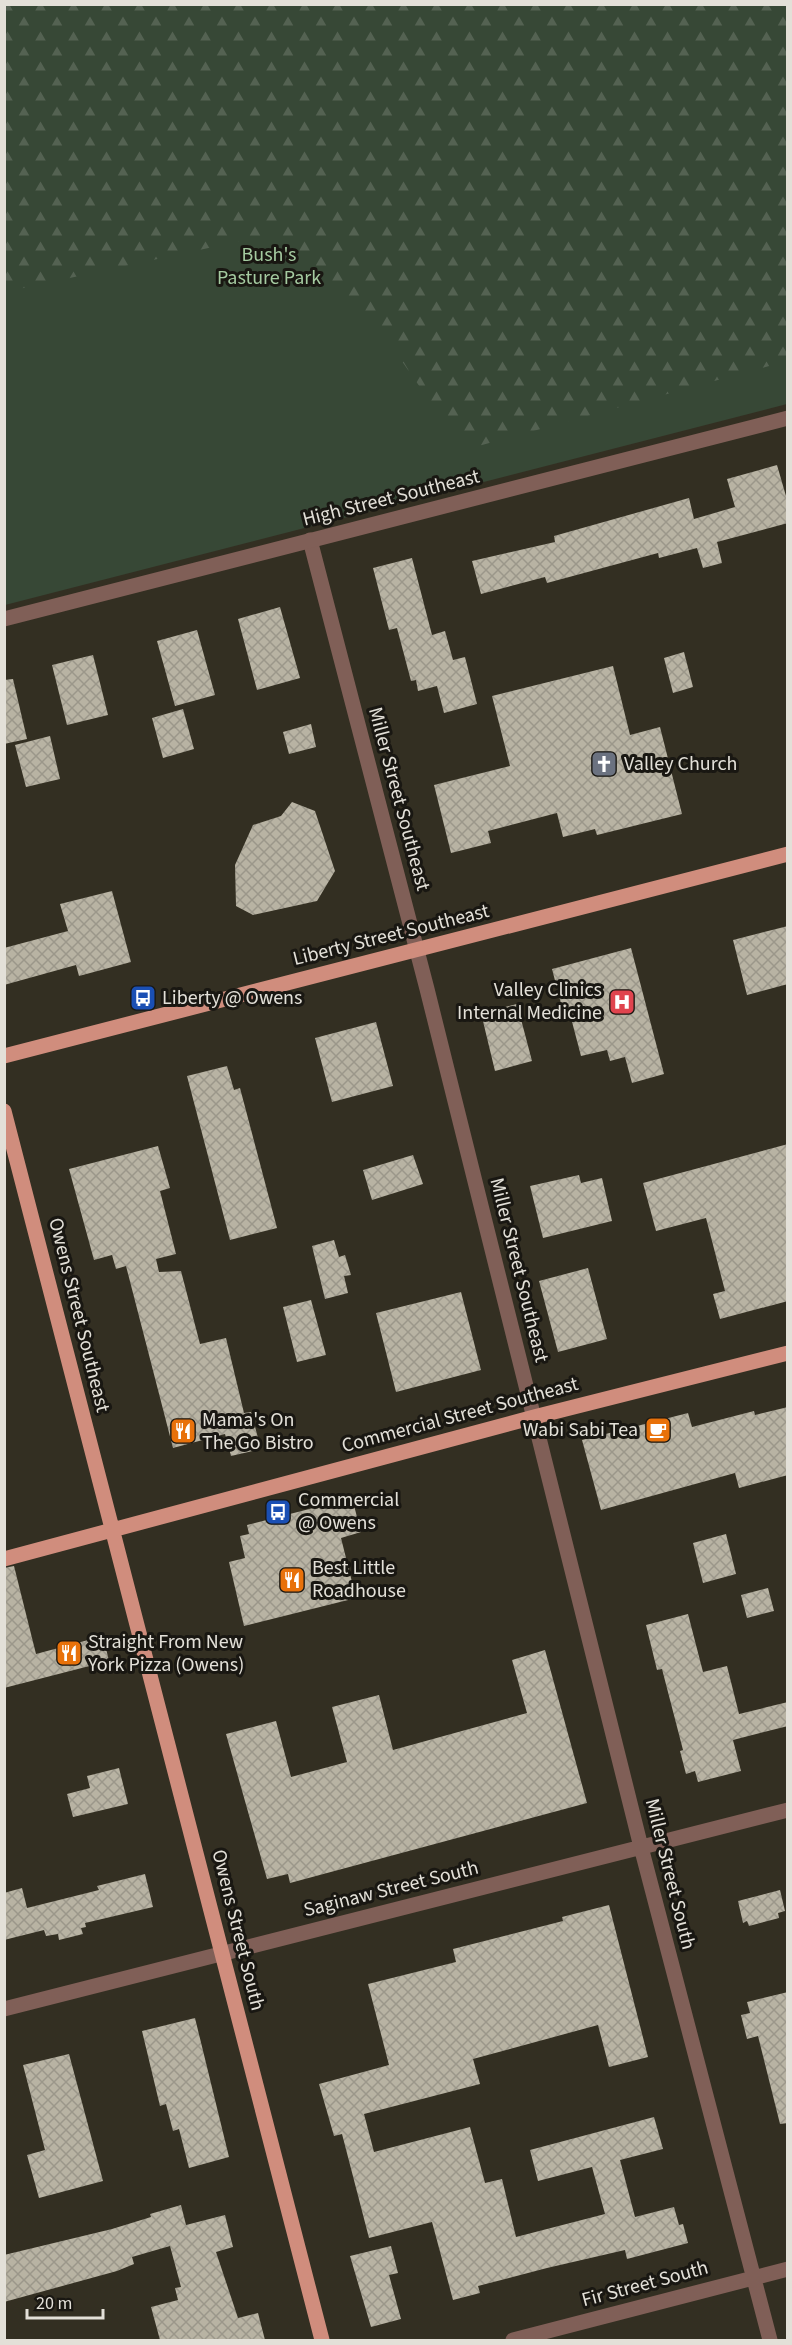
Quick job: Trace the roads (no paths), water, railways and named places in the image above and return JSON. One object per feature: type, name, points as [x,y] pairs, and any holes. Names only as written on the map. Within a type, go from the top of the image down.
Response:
[{"type":"main road","name":"Liberty Street Southeast","points":[[4,1056],[788,854]]},
{"type":"main road","name":"Owens Street Southeast","points":[[4,1111],[113,1530]]},
{"type":"main road","name":"Commercial Street Southeast","points":[[4,1558],[534,1417],[788,1353]]},
{"type":"main road","name":"Owens Street South","points":[[113,1530],[322,2340]]},
{"type":"street","name":"High Street Southeast","points":[[4,619],[788,418]]},
{"type":"street","name":"Miller Street Southeast","points":[[310,540],[417,951],[534,1417]]},
{"type":"street","name":"Miller Street South","points":[[534,1417],[641,1847],[770,2340]]},
{"type":"street","name":"Saginaw Street South","points":[[4,2009],[788,1810]]},
{"type":"street","name":"Fir Street South","points":[[513,2340],[788,2269]]},
{"type":"place","name":"Valley Church","points":[[604,764]]},
{"type":"place","name":"Liberty @ Owens","points":[[143,998]]},
{"type":"place","name":"Valley Clinics Internal Medicine","points":[[622,1002]]},
{"type":"place","name":"Wabi Sabi Tea","points":[[658,1430]]},
{"type":"place","name":"Mama's On The Go Bistro","points":[[183,1431]]},
{"type":"place","name":"Commercial @ Owens","points":[[278,1512]]},
{"type":"place","name":"Best Little Roadhouse","points":[[292,1580]]},
{"type":"place","name":"Straight From New York Pizza (Owens)","points":[[69,1653]]},
{"type":"park label","name":"Bush's Pasture Park","points":[[269,266]]}]
